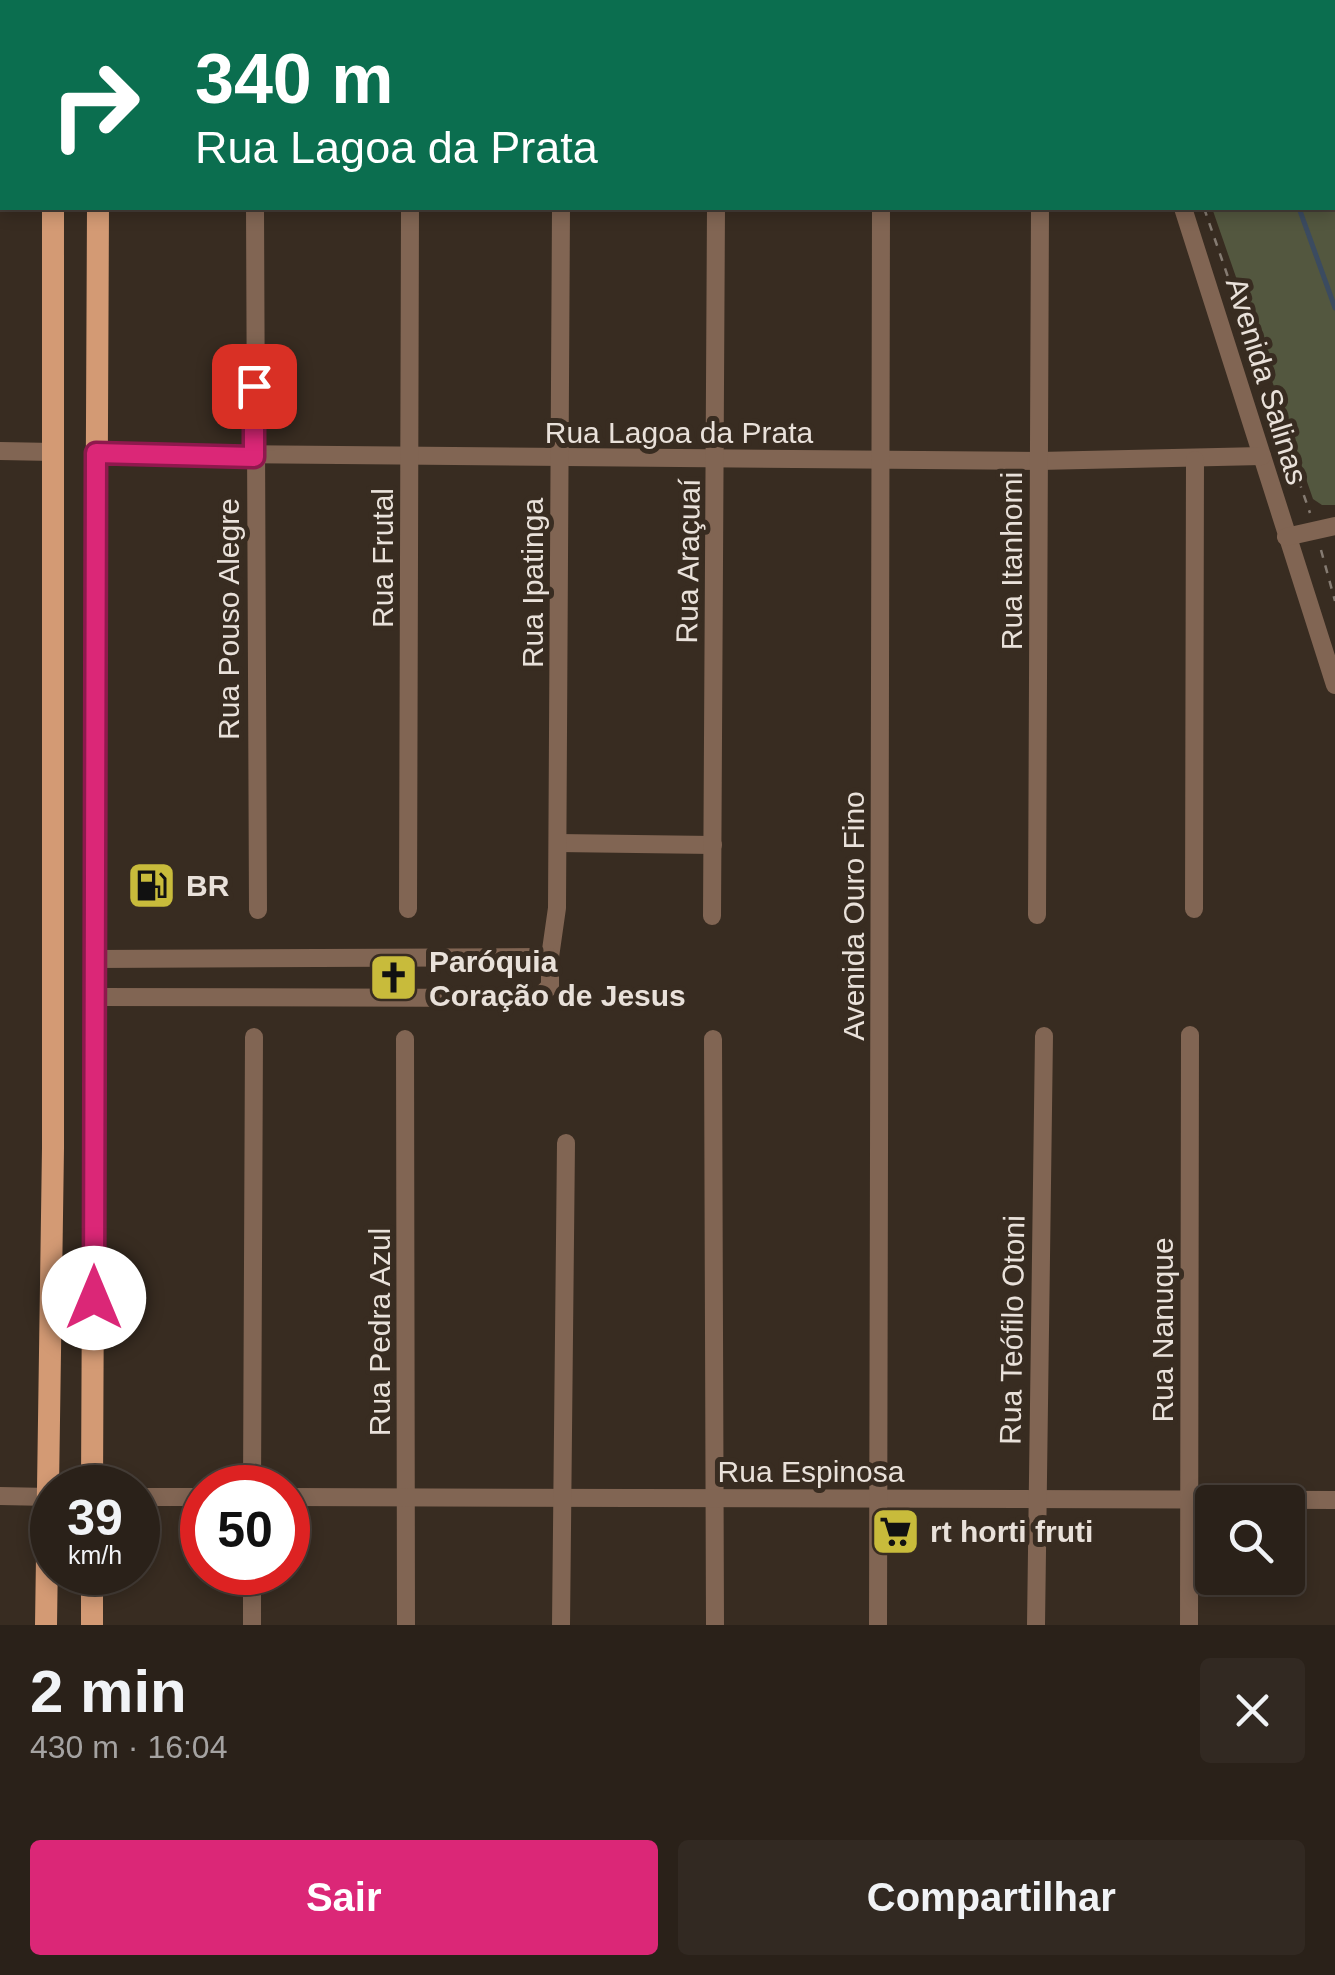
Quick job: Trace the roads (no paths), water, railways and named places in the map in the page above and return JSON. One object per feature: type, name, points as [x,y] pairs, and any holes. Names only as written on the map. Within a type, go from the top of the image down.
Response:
[{"type":"main road","points":[[49,1465],[53,210]]},
{"type":"main road","points":[[92,1465],[92,810],[98,210]]},
{"type":"main road","points":[[54,265],[72,268],[98,263]]},
{"type":"main road","points":[[55,306],[82,303],[97,307]]},
{"type":"main road","points":[[51,809],[92,810]]},
{"type":"main road","points":[[53,1148],[73,1153],[94,1147]]},
{"type":"main road","points":[[46,1625],[47,1595]]},
{"type":"main road","points":[[92,1595],[92,1625]]},
{"type":"street","name":"Rua Pouso Alegre","points":[[255,210],[258,910]]},
{"type":"street","name":"Rua Frutal","points":[[408,909],[410,210]]},
{"type":"street","name":"Rua Ipatinga","points":[[94,997],[538,998],[550,986],[558,843],[562,210]]},
{"type":"street","name":"Rua Araçuaí","points":[[712,916],[716,210]]},
{"type":"street","name":"Avenida Ouro Fino","points":[[878,1625],[881,210]]},
{"type":"street","name":"Rua Itanhomi","points":[[1037,915],[1040,210]]},
{"type":"street","name":"Avenida Salinas","points":[[1184,210],[1335,685]]},
{"type":"street","points":[[0,451],[54,452]]},
{"type":"street","name":"Rua Lagoa da Prata","points":[[96,453],[1039,461],[1262,456]]},
{"type":"street","points":[[1194,460],[1194,909]]},
{"type":"street","points":[[1286,536],[1335,526]]},
{"type":"street","points":[[558,843],[713,845]]},
{"type":"street","points":[[94,958],[550,957]]},
{"type":"street","name":"Rua Nanuque","points":[[1189,1625],[1190,1035]]},
{"type":"street","name":"Rua Teófilo Otoni","points":[[1036,1625],[1044,1036]]},
{"type":"street","points":[[252,1465],[254,1037]]},
{"type":"street","name":"Rua Pedra Azul","points":[[405,1039],[406,1625]]},
{"type":"street","points":[[712,1039],[714,1625]]},
{"type":"street","points":[[561,1625],[566,1144]]},
{"type":"street","points":[[0,1496],[30,1496]]},
{"type":"street","name":"Rua Espinosa","points":[[310,1497],[1335,1500]]},
{"type":"street","points":[[252,1595],[252,1625]]},
{"type":"waterway","points":[[1300,210],[1335,308]]},
{"type":"place","name":"BR","points":[[151,885]]},
{"type":"place","name":"Paróquia Coração de Jesus","points":[[394,978]]},
{"type":"place","name":"rt horti fruti","points":[[895,1531]]}]
